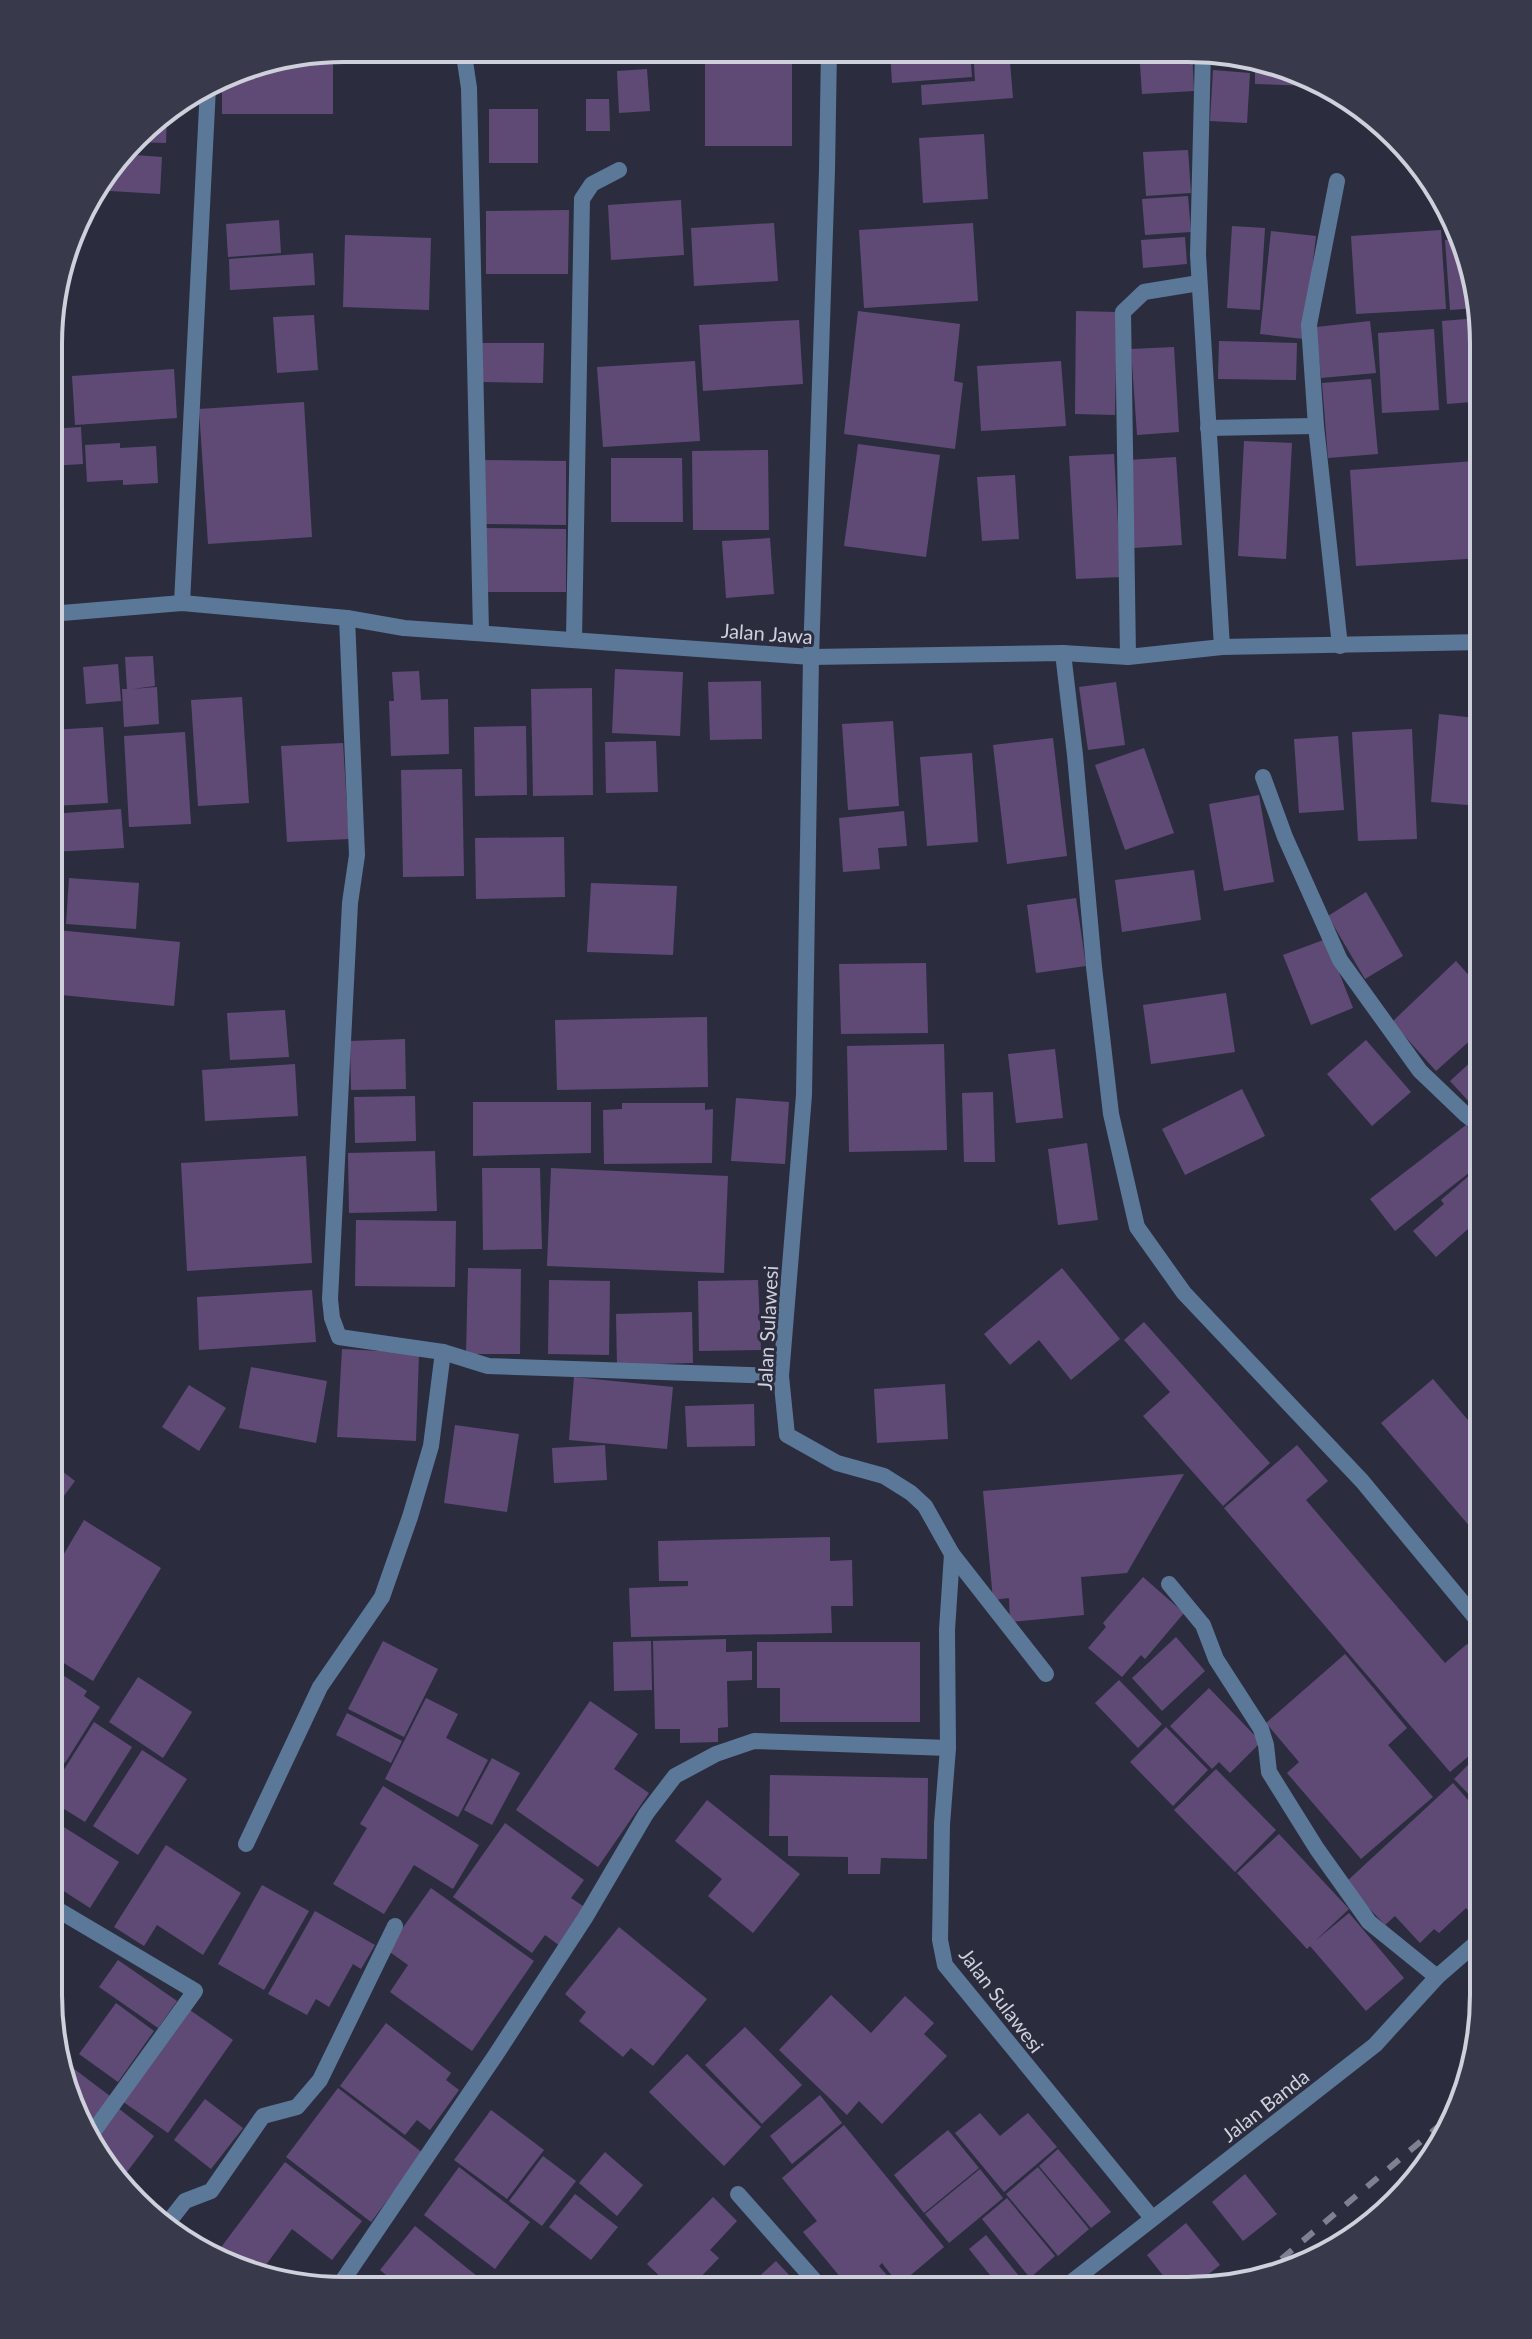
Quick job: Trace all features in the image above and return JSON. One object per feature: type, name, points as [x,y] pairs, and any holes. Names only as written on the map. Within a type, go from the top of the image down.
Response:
[{"type":"street","name":"Jalan Sulawesi","points":[[829,62],[811,657],[804,1095],[781,1376],[787,1435],[837,1463],[884,1476],[911,1493],[925,1506],[952,1554],[947,1630],[948,1748],[942,1824],[940,1940],[945,1965],[1152,2218]]},
{"type":"street","points":[[465,63],[469,88],[481,632]]},
{"type":"street","points":[[1203,63],[1198,255],[1222,647]]},
{"type":"street","points":[[182,603],[207,97]]},
{"type":"street","points":[[574,639],[582,199],[592,184],[619,170]]},
{"type":"street","points":[[1337,181],[1309,325],[1316,426],[1340,646]]},
{"type":"street","points":[[1128,657],[1123,312],[1144,292],[1199,283]]},
{"type":"street","points":[[1208,428],[1316,426]]},
{"type":"street","name":"Jalan Jawa","points":[[62,613],[182,603],[347,618],[404,628],[811,657],[1063,653],[1128,657],[1222,647],[1470,642]]},
{"type":"street","points":[[347,618],[357,855],[350,903],[330,1299],[332,1318],[339,1337],[443,1352],[488,1366],[781,1376]]},
{"type":"street","points":[[1063,653],[1111,1114],[1137,1227],[1184,1293],[1362,1481],[1469,1610]]},
{"type":"street","points":[[1263,777],[1285,837],[1340,960],[1420,1071],[1470,1118]]},
{"type":"street","points":[[246,1844],[320,1687],[382,1597],[431,1446],[443,1352]]},
{"type":"street","points":[[952,1554],[1046,1674]]},
{"type":"street","points":[[1169,1584],[1203,1625],[1216,1659],[1261,1729],[1269,1772],[1317,1849],[1369,1922],[1437,1977]]},
{"type":"street","points":[[345,2277],[495,2056],[585,1918],[646,1814],[675,1776],[716,1754],[754,1741],[948,1748]]},
{"type":"street","points":[[62,1912],[195,1991],[96,2128]]},
{"type":"street","points":[[171,2218],[185,2201],[211,2191],[263,2116],[297,2107],[320,2080],[395,1926]]},
{"type":"street","name":"Jalan Banda","points":[[1078,2277],[1375,2045],[1437,1977],[1469,1949]]},
{"type":"street","points":[[738,2194],[811,2277]]},
{"type":"building","points":[[792,62],[792,146],[705,146],[705,63]]},
{"type":"building","points":[[891,62],[971,62],[972,77],[892,83]]},
{"type":"building","points":[[974,62],[1010,62],[1013,98],[922,105],[921,85],[975,81]]},
{"type":"building","points":[[1140,62],[1193,62],[1194,91],[1142,94]]},
{"type":"building","points":[[325,63],[418,63],[333,63],[333,114],[222,114],[222,90],[289,67]]},
{"type":"building","points":[[647,69],[650,111],[619,113],[617,71]]},
{"type":"building","points":[[1213,70],[1250,73],[1247,123],[1210,121]]},
{"type":"building","points":[[1255,70],[1302,86],[1255,84]]},
{"type":"building","points":[[586,99],[609,99],[610,131],[586,131]]},
{"type":"building","points":[[489,109],[538,109],[538,163],[489,163]]},
{"type":"building","points":[[167,125],[166,143],[146,142]]},
{"type":"building","points":[[984,134],[988,199],[923,203],[919,138]]},
{"type":"building","points":[[1188,150],[1191,193],[1146,196],[1143,152]]},
{"type":"building","points":[[135,155],[162,157],[160,194],[107,191]]},
{"type":"building","points":[[1188,196],[1191,232],[1145,235],[1142,199]]},
{"type":"building","points":[[681,200],[684,255],[611,260],[608,205]]},
{"type":"building","points":[[569,210],[568,274],[486,274],[486,211]]},
{"type":"building","points":[[279,220],[281,253],[228,257],[226,224]]},
{"type":"building","points":[[774,223],[778,281],[694,286],[691,228]]},
{"type":"building","points":[[973,223],[978,301],[864,308],[859,230]]},
{"type":"building","points":[[1232,226],[1265,228],[1260,310],[1227,308]]},
{"type":"building","points":[[1441,230],[1446,309],[1356,314],[1351,236]]},
{"type":"building","points":[[1271,231],[1316,236],[1304,339],[1260,334]]},
{"type":"building","points":[[345,235],[431,238],[429,310],[343,307]]},
{"type":"building","points":[[1185,237],[1187,264],[1143,268],[1141,240]]},
{"type":"building","points":[[1445,240],[1450,240],[1455,253],[1468,309],[1450,310]]},
{"type":"building","points":[[313,253],[315,285],[230,290],[229,259]]},
{"type":"building","points":[[858,311],[960,324],[954,381],[963,383],[955,449],[844,434]]},
{"type":"building","points":[[1076,311],[1117,312],[1115,415],[1075,414]]},
{"type":"building","points":[[314,315],[318,370],[277,373],[273,317]]},
{"type":"building","points":[[1469,319],[1470,402],[1447,404],[1442,321]]},
{"type":"building","points":[[799,320],[803,384],[703,391],[699,325]]},
{"type":"building","points":[[1370,321],[1376,373],[1321,378],[1316,327]]},
{"type":"building","points":[[1434,329],[1439,410],[1382,413],[1378,333]]},
{"type":"building","points":[[1219,341],[1297,343],[1296,380],[1218,379]]},
{"type":"building","points":[[482,343],[544,343],[543,383],[482,382]]},
{"type":"building","points":[[1174,347],[1179,432],[1137,435],[1131,349]]},
{"type":"building","points":[[695,361],[700,441],[603,447],[597,367]]},
{"type":"building","points":[[1061,361],[1066,426],[981,431],[977,366]]},
{"type":"building","points":[[174,369],[177,418],[75,425],[72,376]]},
{"type":"building","points":[[1371,379],[1378,454],[1328,458],[1322,383]]},
{"type":"building","points":[[304,402],[312,537],[208,544],[199,409]]},
{"type":"building","points":[[81,427],[83,464],[62,465],[62,428]]},
{"type":"building","points":[[1244,441],[1292,443],[1286,559],[1238,556]]},
{"type":"building","points":[[120,443],[120,448],[156,446],[158,483],[123,485],[123,480],[87,482],[85,445]]},
{"type":"building","points":[[858,444],[940,455],[926,557],[844,546]]},
{"type":"building","points":[[768,450],[769,530],[693,530],[692,451]]},
{"type":"building","points":[[1114,454],[1121,577],[1076,579],[1069,456]]},
{"type":"building","points":[[1176,457],[1182,545],[1133,548],[1128,460]]},
{"type":"building","points":[[611,458],[682,458],[683,522],[611,522]]},
{"type":"building","points":[[484,460],[566,461],[566,525],[484,524]]},
{"type":"building","points":[[1470,461],[1470,559],[1356,566],[1350,470]]},
{"type":"building","points":[[1015,475],[1019,539],[982,541],[977,477]]},
{"type":"building","points":[[484,528],[566,529],[566,592],[484,592]]},
{"type":"building","points":[[770,538],[774,594],[726,598],[722,541]]},
{"type":"building","points":[[153,656],[155,686],[132,689],[157,687],[159,724],[124,727],[122,689],[127,689],[125,657]]},
{"type":"building","points":[[118,664],[121,701],[86,704],[83,667]]},
{"type":"building","points":[[615,669],[683,672],[680,736],[612,733]]},
{"type":"building","points":[[419,671],[421,700],[448,699],[449,754],[391,756],[389,701],[394,701],[392,672]]},
{"type":"building","points":[[761,681],[762,739],[710,740],[708,682]]},
{"type":"building","points":[[1116,682],[1125,745],[1088,750],[1079,687]]},
{"type":"building","points":[[592,688],[593,795],[533,796],[531,689]]},
{"type":"building","points":[[242,697],[249,803],[198,806],[191,700]]},
{"type":"building","points":[[1439,714],[1470,717],[1468,805],[1431,802]]},
{"type":"building","points":[[893,721],[899,806],[848,810],[842,724]]},
{"type":"building","points":[[526,726],[527,795],[475,796],[474,727]]},
{"type":"building","points":[[103,727],[108,803],[62,806],[62,729]]},
{"type":"building","points":[[1412,729],[1417,839],[1358,841],[1352,732]]},
{"type":"building","points":[[185,732],[191,824],[129,827],[124,736]]},
{"type":"building","points":[[1338,736],[1344,810],[1299,813],[1294,739]]},
{"type":"building","points":[[1053,738],[1067,856],[1007,864],[993,745]]},
{"type":"building","points":[[656,741],[658,792],[606,793],[605,742]]},
{"type":"building","points":[[343,743],[349,839],[287,842],[281,746]]},
{"type":"building","points":[[1144,748],[1174,833],[1125,850],[1095,765]]},
{"type":"building","points":[[972,753],[978,842],[927,846],[920,757]]},
{"type":"building","points":[[462,769],[464,876],[403,877],[401,770]]},
{"type":"building","points":[[1259,795],[1274,882],[1224,891],[1209,804]]},
{"type":"building","points":[[121,809],[124,848],[62,851],[62,813]]},
{"type":"building","points":[[904,811],[907,846],[878,848],[880,869],[843,872],[839,818]]},
{"type":"building","points":[[564,837],[565,897],[476,899],[475,838]]},
{"type":"building","points":[[1194,870],[1201,920],[1122,932],[1115,880]]},
{"type":"building","points":[[69,878],[139,883],[136,929],[66,924]]},
{"type":"building","points":[[591,883],[677,886],[673,955],[587,952]]},
{"type":"building","points":[[1366,892],[1403,956],[1365,979],[1328,916]]},
{"type":"building","points":[[1076,898],[1086,966],[1036,973],[1027,905]]},
{"type":"building","points":[[62,930],[180,942],[174,1006],[62,995]]},
{"type":"building","points":[[1326,939],[1353,1008],[1311,1025],[1283,955]]},
{"type":"building","points":[[1456,961],[1470,976],[1470,1041],[1436,1071],[1392,1022]]},
{"type":"building","points":[[926,963],[928,1033],[841,1034],[839,964]]},
{"type":"building","points":[[1226,993],[1235,1052],[1151,1064],[1143,1005]]},
{"type":"building","points":[[285,1010],[289,1057],[230,1060],[227,1013]]},
{"type":"building","points":[[707,1017],[708,1087],[557,1090],[555,1020]]},
{"type":"building","points":[[405,1039],[406,1089],[351,1090],[350,1041]]},
{"type":"building","points":[[1366,1040],[1411,1092],[1372,1126],[1327,1074]]},
{"type":"building","points":[[944,1044],[947,1150],[849,1152],[847,1046]]},
{"type":"building","points":[[1055,1049],[1063,1118],[1016,1123],[1008,1054]]},
{"type":"building","points":[[1470,1063],[1470,1102],[1450,1081]]},
{"type":"building","points":[[295,1064],[298,1116],[205,1121],[202,1070]]},
{"type":"building","points":[[1242,1089],[1265,1136],[1185,1175],[1162,1129]]},
{"type":"building","points":[[993,1092],[995,1162],[964,1162],[962,1093]]},
{"type":"building","points":[[415,1096],[416,1141],[355,1143],[354,1097]]},
{"type":"building","points":[[736,1098],[789,1102],[785,1164],[731,1161]]},
{"type":"building","points":[[473,1102],[591,1102],[591,1153],[473,1156]]},
{"type":"building","points":[[622,1103],[705,1103],[705,1110],[713,1109],[712,1163],[604,1164],[603,1110],[622,1109]]},
{"type":"building","points":[[1466,1125],[1470,1130],[1470,1172],[1395,1231],[1370,1199]]},
{"type":"building","points":[[1087,1143],[1098,1220],[1058,1225],[1048,1149]]},
{"type":"building","points":[[435,1151],[437,1211],[349,1213],[348,1153]]},
{"type":"building","points":[[306,1156],[312,1263],[187,1271],[181,1163]]},
{"type":"building","points":[[482,1168],[540,1168],[542,1249],[483,1250]]},
{"type":"building","points":[[551,1168],[728,1176],[724,1273],[547,1266]]},
{"type":"building","points":[[1470,1175],[1469,1228],[1436,1257],[1413,1231],[1444,1204],[1441,1200]]},
{"type":"building","points":[[356,1220],[456,1221],[455,1287],[355,1286]]},
{"type":"building","points":[[468,1268],[521,1269],[520,1354],[466,1354]]},
{"type":"building","points":[[1062,1268],[1120,1339],[1071,1380],[1039,1340],[1010,1365],[984,1334]]},
{"type":"building","points":[[549,1280],[610,1281],[609,1355],[548,1354]]},
{"type":"building","points":[[758,1280],[761,1350],[699,1351],[698,1281]]},
{"type":"building","points":[[312,1290],[316,1342],[199,1350],[197,1297]]},
{"type":"building","points":[[692,1312],[693,1363],[617,1365],[616,1314]]},
{"type":"building","points":[[1144,1322],[1270,1463],[1223,1506],[1143,1416],[1170,1392],[1124,1340]]},
{"type":"building","points":[[342,1349],[419,1353],[416,1441],[337,1437]]},
{"type":"building","points":[[251,1367],[327,1381],[316,1443],[239,1428]]},
{"type":"building","points":[[574,1377],[673,1387],[667,1449],[569,1440]]},
{"type":"building","points":[[1433,1379],[1469,1422],[1469,1526],[1381,1423]]},
{"type":"building","points":[[945,1384],[948,1439],[877,1443],[874,1389]]},
{"type":"building","points":[[189,1385],[226,1408],[199,1451],[162,1427]]},
{"type":"building","points":[[754,1404],[755,1446],[687,1447],[685,1406]]},
{"type":"building","points":[[455,1425],[519,1434],[507,1512],[444,1503]]},
{"type":"building","points":[[605,1445],[607,1480],[554,1483],[552,1448]]},
{"type":"building","points":[[1297,1445],[1328,1481],[1306,1500],[1445,1663],[1467,1644],[1469,1647],[1469,1756],[1450,1772],[1224,1508]]},
{"type":"building","points":[[62,1471],[75,1481],[62,1498]]},
{"type":"building","points":[[1184,1474],[1127,1573],[1081,1577],[1084,1615],[1010,1622],[1009,1598],[993,1600],[983,1491]]},
{"type":"building","points":[[84,1520],[161,1568],[93,1681],[62,1662],[62,1557]]},
{"type":"building","points":[[830,1537],[830,1561],[852,1560],[853,1606],[831,1606],[832,1633],[631,1637],[629,1588],[688,1586],[688,1581],[659,1581],[658,1541]]},
{"type":"building","points":[[1143,1577],[1184,1613],[1145,1659],[1141,1655],[1122,1677],[1088,1648],[1106,1627],[1103,1623]]},
{"type":"building","points":[[1176,1637],[1205,1671],[1162,1711],[1132,1678]]},
{"type":"building","points":[[726,1639],[726,1652],[752,1651],[752,1680],[727,1681],[728,1727],[718,1728],[718,1742],[680,1743],[680,1729],[655,1729],[653,1641]]},
{"type":"building","points":[[383,1641],[438,1669],[404,1737],[348,1709]]},
{"type":"building","points":[[651,1641],[652,1690],[614,1691],[613,1642]]},
{"type":"building","points":[[757,1642],[920,1642],[920,1722],[780,1722],[780,1688],[757,1688]]},
{"type":"building","points":[[1345,1654],[1407,1728],[1388,1745],[1433,1797],[1361,1859],[1287,1773],[1299,1762],[1266,1723]]},
{"type":"building","points":[[62,1675],[87,1691],[84,1696],[100,1707],[65,1763],[62,1761]]},
{"type":"building","points":[[138,1677],[192,1712],[163,1758],[109,1722]]},
{"type":"building","points":[[1119,1680],[1162,1724],[1138,1748],[1095,1703]]},
{"type":"building","points":[[1209,1688],[1261,1742],[1230,1773],[1219,1762],[1212,1769],[1170,1726]]},
{"type":"building","points":[[426,1698],[458,1714],[446,1738],[488,1760],[458,1817],[385,1779]]},
{"type":"building","points":[[590,1701],[638,1734],[614,1769],[649,1793],[598,1867],[516,1810]]},
{"type":"building","points":[[347,1713],[402,1741],[391,1763],[336,1735]]},
{"type":"building","points":[[94,1722],[132,1747],[85,1822],[62,1808],[62,1773]]},
{"type":"building","points":[[1166,1727],[1208,1770],[1173,1806],[1130,1762]]},
{"type":"building","points":[[142,1750],[187,1779],[138,1855],[93,1826]]},
{"type":"building","points":[[492,1758],[520,1773],[492,1825],[464,1810]]},
{"type":"building","points":[[1469,1764],[1469,1795],[1454,1779]]},
{"type":"building","points":[[1216,1769],[1276,1830],[1235,1872],[1174,1810]]},
{"type":"building","points":[[770,1775],[928,1778],[927,1859],[881,1858],[880,1874],[848,1874],[848,1857],[788,1856],[788,1836],[769,1836]]},
{"type":"building","points":[[1453,1783],[1469,1801],[1469,1911],[1466,1908],[1439,1933],[1434,1929],[1420,1943],[1395,1916],[1385,1925],[1345,1883]]},
{"type":"building","points":[[383,1786],[479,1845],[453,1889],[414,1865],[384,1914],[333,1884],[367,1828],[360,1824]]},
{"type":"building","points":[[707,1800],[800,1874],[753,1933],[708,1896],[722,1879],[675,1841]]},
{"type":"building","points":[[505,1823],[584,1880],[571,1898],[586,1908],[560,1946],[545,1935],[532,1953],[453,1897]]},
{"type":"building","points":[[62,1826],[119,1862],[90,1908],[62,1890]]},
{"type":"building","points":[[1279,1834],[1349,1909],[1315,1941],[1349,1913],[1404,1978],[1366,2011],[1310,1946],[1307,1949],[1237,1873]]},
{"type":"building","points":[[166,1845],[241,1893],[203,1955],[157,1925],[144,1946],[114,1927]]},
{"type":"building","points":[[262,1885],[309,1911],[264,1990],[218,1964]]},
{"type":"building","points":[[431,1888],[534,1961],[472,2051],[390,1992],[408,1965],[387,1950]]},
{"type":"building","points":[[315,1911],[375,1945],[361,1969],[353,1964],[329,2007],[316,1999],[307,2015],[268,1994]]},
{"type":"building","points":[[619,1927],[707,1999],[653,2066],[631,2048],[623,2057],[579,2021],[586,2012],[565,1994]]},
{"type":"building","points":[[118,1960],[177,2001],[158,2028],[99,1987]]},
{"type":"building","points":[[831,1995],[871,2033],[905,1996],[934,2023],[924,2034],[947,2056],[882,2124],[859,2101],[847,2115],[779,2050]]},
{"type":"building","points":[[116,2003],[154,2031],[118,2082],[79,2054]]},
{"type":"building","points":[[187,2008],[233,2040],[168,2133],[122,2101]]},
{"type":"building","points":[[386,2023],[451,2073],[446,2080],[459,2090],[430,2130],[417,2120],[405,2135],[340,2086]]},
{"type":"building","points":[[745,2027],[802,2085],[762,2124],[705,2065]]},
{"type":"building","points":[[687,2054],[761,2127],[724,2166],[649,2092]]},
{"type":"building","points":[[72,2067],[114,2099],[95,2126],[83,2103]]},
{"type":"building","points":[[338,2088],[423,2153],[371,2222],[286,2157]]},
{"type":"building","points":[[820,2095],[842,2123],[792,2164],[770,2136]]},
{"type":"building","points":[[205,2099],[243,2128],[211,2169],[174,2140]]},
{"type":"building","points":[[118,2108],[154,2136],[126,2174],[99,2134]]},
{"type":"building","points":[[491,2110],[544,2150],[507,2199],[454,2160]]},
{"type":"building","points":[[980,2113],[1000,2136],[1028,2113],[1057,2147],[1004,2192],[955,2133]]},
{"type":"building","points":[[844,2125],[944,2247],[908,2277],[893,2277],[882,2263],[879,2266],[888,2277],[840,2277],[803,2232],[817,2221],[782,2178]]},
{"type":"building","points":[[948,2130],[979,2168],[924,2213],[894,2175]]},
{"type":"building","points":[[1058,2149],[1111,2212],[1091,2228],[1039,2166]]},
{"type":"building","points":[[605,2152],[643,2185],[617,2216],[579,2183]]},
{"type":"building","points":[[543,2156],[576,2181],[542,2226],[509,2201]]},
{"type":"building","points":[[285,2162],[362,2221],[332,2260],[292,2229],[266,2265],[220,2249]]},
{"type":"building","points":[[459,2167],[530,2222],[495,2269],[424,2215]]},
{"type":"building","points":[[1038,2167],[1089,2229],[1058,2256],[1006,2194]]},
{"type":"building","points":[[980,2169],[1003,2198],[949,2243],[925,2214]]},
{"type":"building","points":[[1245,2174],[1277,2214],[1243,2241],[1212,2202]]},
{"type":"building","points":[[575,2194],[618,2227],[591,2260],[549,2227]]},
{"type":"building","points":[[713,2197],[737,2221],[710,2250],[719,2258],[701,2277],[661,2277],[647,2264]]},
{"type":"building","points":[[1007,2198],[1055,2256],[1029,2277],[982,2219]]},
{"type":"building","points":[[1186,2223],[1220,2265],[1206,2276],[1164,2277],[1147,2255]]},
{"type":"building","points":[[415,2226],[478,2277],[388,2277],[380,2270]]},
{"type":"building","points":[[986,2235],[1020,2277],[992,2277],[969,2249]]},
{"type":"building","points":[[776,2261],[791,2277],[758,2277]]},
{"type":"railway","points":[[1277,2263],[1436,2128]]}]
